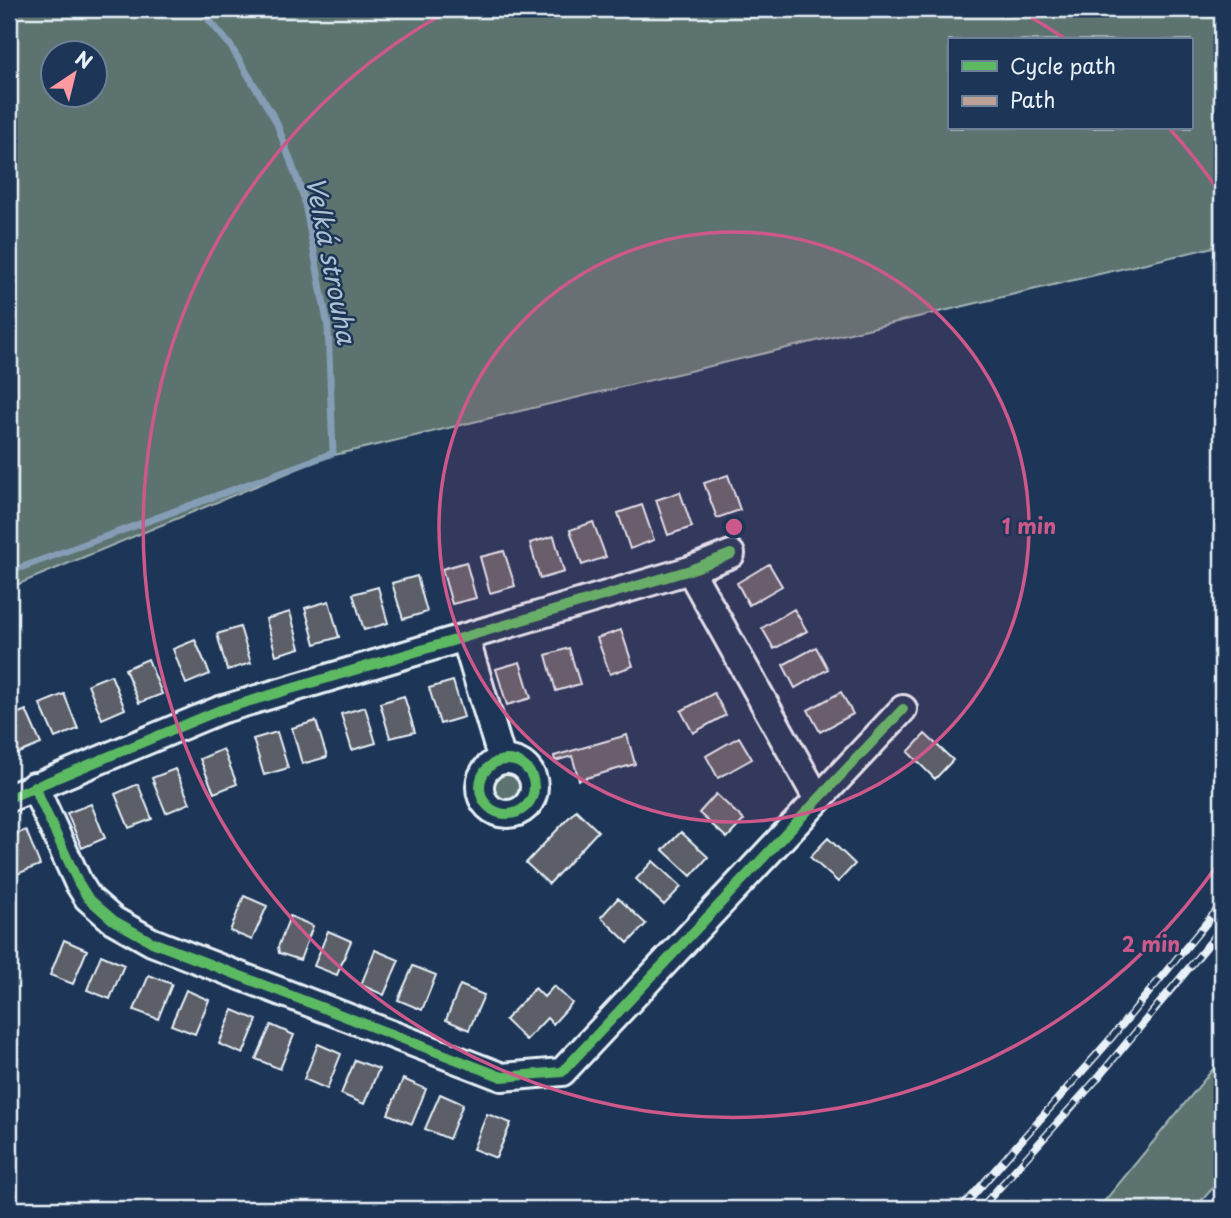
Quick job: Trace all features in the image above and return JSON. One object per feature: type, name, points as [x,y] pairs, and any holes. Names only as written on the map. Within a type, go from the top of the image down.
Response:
[{"type":"street","points":[[9,798],[220,710],[690,570],[731,554]]},
{"type":"street","points":[[690,570],[817,798]]},
{"type":"street","points":[[465,637],[502,760]]},
{"type":"street","points":[[33,786],[78,882],[93,904],[113,920],[152,942],[502,1077],[562,1072],[903,709]]},
{"type":"green space","points":[[9,9],[1222,9],[1222,245],[326,457],[9,588]]},
{"type":"green space","points":[[508,774],[518,778],[522,788],[518,798],[508,802],[498,798],[494,788],[498,778]]},
{"type":"green space","points":[[1222,1058],[1222,1178],[1194,1209],[1098,1209]]},
{"type":"building","points":[[728,475],[740,510],[717,518],[704,483]]},
{"type":"building","points":[[680,492],[692,527],[668,535],[656,500]]},
{"type":"building","points":[[642,505],[654,540],[630,549],[618,513]]},
{"type":"building","points":[[593,522],[606,557],[582,565],[570,530]]},
{"type":"building","points":[[554,536],[564,572],[540,579],[530,543]]},
{"type":"building","points":[[504,551],[515,586],[490,593],[480,557]]},
{"type":"building","points":[[466,562],[476,598],[452,604],[442,569]]},
{"type":"building","points":[[769,564],[782,586],[749,605],[737,583]]},
{"type":"building","points":[[417,576],[427,612],[403,619],[392,583]]},
{"type":"building","points":[[378,587],[388,623],[364,630],[353,594]]},
{"type":"building","points":[[329,601],[339,637],[315,644],[305,608]]},
{"type":"building","points":[[794,609],[807,631],[774,649],[762,628]]},
{"type":"building","points":[[290,612],[300,648],[276,655],[266,619]]},
{"type":"building","points":[[240,627],[251,663],[227,670],[217,634]]},
{"type":"building","points":[[621,630],[633,666],[610,674],[597,638]]},
{"type":"building","points":[[195,640],[210,674],[186,684],[173,649]]},
{"type":"building","points":[[816,647],[828,669],[795,688],[783,665]]},
{"type":"building","points":[[569,648],[580,684],[556,691],[546,655]]},
{"type":"building","points":[[148,659],[162,694],[139,703],[125,669]]},
{"type":"building","points":[[520,662],[531,698],[507,705],[496,669]]},
{"type":"building","points":[[111,675],[125,709],[102,719],[88,684]]},
{"type":"building","points":[[453,681],[464,717],[440,724],[429,688]]},
{"type":"building","points":[[841,692],[853,714],[820,732],[808,710]]},
{"type":"building","points":[[714,693],[726,715],[693,733],[681,711]]},
{"type":"building","points":[[64,694],[78,729],[55,738],[40,704]]},
{"type":"building","points":[[404,696],[415,732],[390,738],[380,703]]},
{"type":"building","points":[[365,707],[376,743],[352,750],[341,714]]},
{"type":"building","points":[[26,710],[41,744],[17,754],[9,733],[9,717]]},
{"type":"building","points":[[316,721],[327,757],[302,764],[292,728]]},
{"type":"building","points":[[277,732],[288,768],[264,775],[253,739]]},
{"type":"building","points":[[925,734],[953,760],[935,779],[908,752]]},
{"type":"building","points":[[627,735],[635,764],[579,780],[572,756],[555,761],[554,756]]},
{"type":"building","points":[[739,737],[752,759],[718,778],[706,756]]},
{"type":"building","points":[[223,749],[237,784],[214,793],[200,759]]},
{"type":"building","points":[[175,769],[190,803],[166,813],[152,778]]},
{"type":"building","points":[[138,784],[152,819],[129,828],[115,794]]},
{"type":"building","points":[[716,794],[744,820],[727,838],[699,813]]},
{"type":"building","points":[[91,804],[105,838],[82,848],[67,813]]},
{"type":"building","points":[[576,810],[598,831],[549,884],[526,863]]},
{"type":"building","points":[[26,830],[40,865],[17,874],[9,854],[9,837]]},
{"type":"building","points":[[681,832],[708,857],[691,876],[663,850]]},
{"type":"building","points":[[828,838],[855,864],[838,882],[810,857]]},
{"type":"building","points":[[653,861],[681,887],[664,905],[636,879]]},
{"type":"building","points":[[244,896],[267,906],[252,940],[230,931]]},
{"type":"building","points":[[618,898],[646,924],[628,943],[601,917]]},
{"type":"building","points":[[290,916],[313,926],[300,960],[279,953],[278,947]]},
{"type":"building","points":[[328,931],[351,941],[337,975],[314,966]]},
{"type":"building","points":[[64,940],[87,950],[73,984],[50,975]]},
{"type":"building","points":[[375,950],[399,960],[384,995],[361,985]]},
{"type":"building","points":[[101,955],[124,965],[110,999],[87,990]]},
{"type":"building","points":[[413,966],[436,975],[422,1010],[398,1000]]},
{"type":"building","points":[[149,975],[172,984],[158,1019],[134,1010]]},
{"type":"building","points":[[460,985],[484,995],[469,1030],[446,1020]]},
{"type":"building","points":[[554,986],[572,1003],[553,1024],[547,1018],[526,1040],[505,1020],[535,988],[544,997]]},
{"type":"building","points":[[186,990],[209,1000],[195,1034],[171,1025]]},
{"type":"building","points":[[233,1010],[257,1020],[243,1054],[219,1044]]},
{"type":"building","points":[[271,1025],[294,1035],[280,1069],[256,1059]]},
{"type":"building","points":[[318,1044],[341,1054],[327,1089],[304,1079]]},
{"type":"building","points":[[355,1060],[379,1069],[364,1104],[341,1094]]},
{"type":"building","points":[[403,1079],[426,1089],[412,1124],[388,1114]]},
{"type":"building","points":[[440,1094],[463,1104],[449,1139],[425,1129]]},
{"type":"building","points":[[487,1114],[511,1123],[496,1158],[473,1149]]},
{"type":"waterway","name":"Velká strouha","points":[[9,572],[333,453],[328,327],[304,198],[276,121],[230,45],[200,9]]},
{"type":"railway","points":[[961,1209],[1107,1043],[1222,904]]},
{"type":"railway","points":[[980,1209],[1096,1080],[1222,928]]},
{"type":"marked path","points":[[9,11],[15,9]]},
{"type":"cycle path","points":[[9,798],[220,710],[690,570],[731,554]]},
{"type":"cycle path","points":[[34,786],[88,898],[113,920],[152,942],[502,1077],[562,1072],[903,709]]},
{"type":"cycle path","points":[[507,760],[526,768],[534,787],[526,806],[507,814],[488,806],[480,787],[488,768],[507,760]]}]
